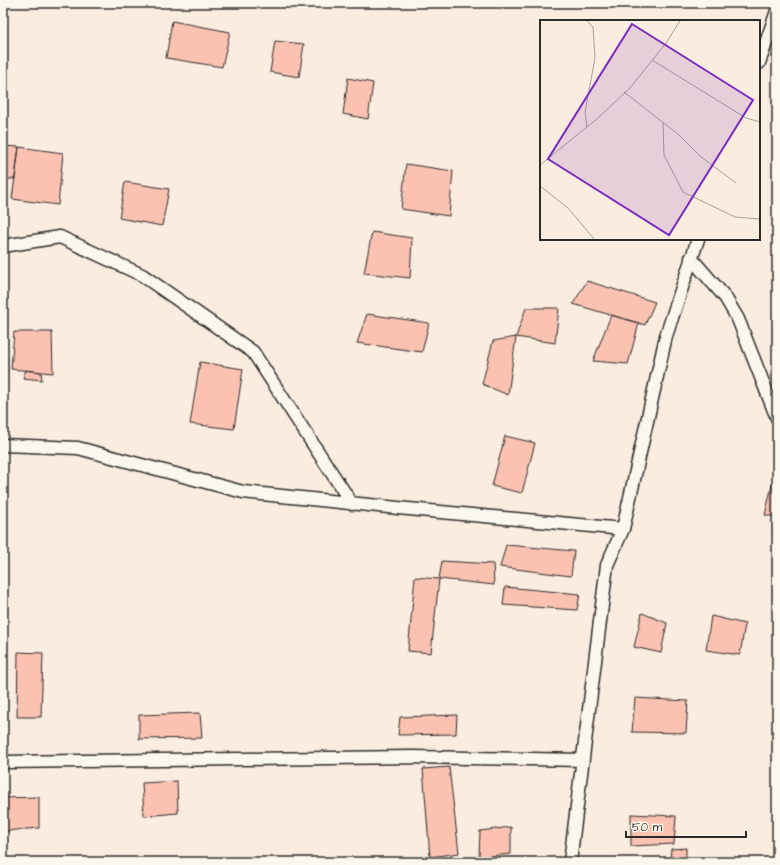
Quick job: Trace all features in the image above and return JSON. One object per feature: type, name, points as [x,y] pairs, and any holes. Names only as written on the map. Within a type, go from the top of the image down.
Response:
[{"type":"street","points":[[760,60],[777,11]]},
{"type":"street","points":[[3,246],[60,237],[142,274],[253,352],[352,504]]},
{"type":"street","points":[[570,862],[607,565],[623,529],[666,336],[698,240]]},
{"type":"street","points":[[691,258],[724,297],[742,326],[777,418]]},
{"type":"street","points":[[3,445],[78,448],[243,492],[352,504],[623,529]]},
{"type":"street","points":[[3,762],[412,757],[582,760]]},
{"type":"building","points":[[172,21],[230,32],[222,67],[166,58]]},
{"type":"building","points":[[275,41],[304,44],[299,77],[270,72]]},
{"type":"building","points":[[348,78],[373,83],[368,119],[343,114]]},
{"type":"building","points":[[3,146],[19,147],[15,179],[3,179]]},
{"type":"building","points":[[19,147],[63,153],[58,205],[12,199]]},
{"type":"building","points":[[406,164],[453,171],[449,216],[401,209]]},
{"type":"building","points":[[125,182],[169,189],[162,226],[119,218]]},
{"type":"building","points":[[372,232],[412,238],[410,278],[364,273]]},
{"type":"building","points":[[587,281],[655,302],[645,325],[573,304]]},
{"type":"building","points":[[526,308],[559,308],[555,343],[516,337]]},
{"type":"building","points":[[367,314],[429,323],[422,352],[357,343]]},
{"type":"building","points":[[611,315],[639,323],[628,364],[593,361]]},
{"type":"building","points":[[14,332],[52,332],[53,373],[11,369]]},
{"type":"building","points":[[516,337],[508,395],[482,384],[493,341]]},
{"type":"building","points":[[200,362],[243,369],[234,429],[190,424]]},
{"type":"building","points":[[26,370],[41,372],[42,380],[23,378]]},
{"type":"building","points":[[505,436],[535,443],[522,493],[492,486]]},
{"type":"building","points":[[773,481],[777,482],[777,517],[765,515]]},
{"type":"building","points":[[506,545],[574,551],[571,576],[500,567]]},
{"type":"building","points":[[442,561],[493,564],[494,585],[439,579]]},
{"type":"building","points":[[415,577],[439,579],[431,653],[408,651]]},
{"type":"building","points":[[505,587],[580,594],[577,610],[503,605]]},
{"type":"building","points":[[642,613],[667,623],[661,653],[634,647]]},
{"type":"building","points":[[711,616],[745,624],[740,655],[706,650]]},
{"type":"building","points":[[18,652],[43,653],[41,717],[17,717]]},
{"type":"building","points":[[635,698],[688,701],[686,733],[632,732]]},
{"type":"building","points":[[200,713],[202,738],[139,739],[139,715]]},
{"type":"building","points":[[457,715],[456,734],[398,735],[400,717]]},
{"type":"building","points":[[449,767],[459,853],[430,857],[423,769]]},
{"type":"building","points":[[177,781],[178,813],[144,816],[142,783]]},
{"type":"building","points":[[39,797],[39,828],[5,831],[3,798]]},
{"type":"building","points":[[631,814],[676,816],[674,844],[631,846]]},
{"type":"building","points":[[511,827],[511,854],[479,857],[480,831]]},
{"type":"building","points":[[686,848],[686,862],[670,862],[671,849]]},
{"type":"building","points":[[541,860],[541,862],[470,862]]}]
